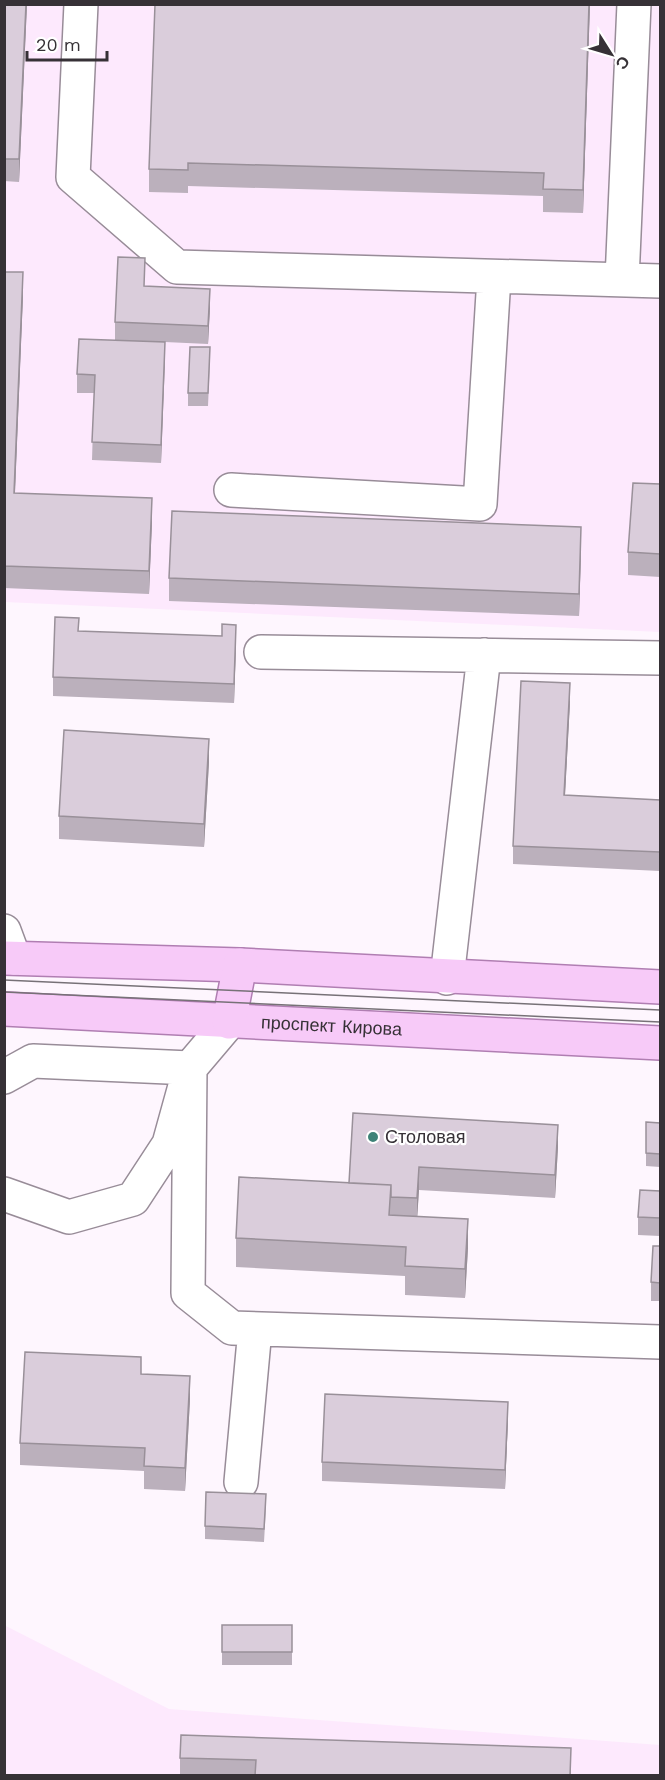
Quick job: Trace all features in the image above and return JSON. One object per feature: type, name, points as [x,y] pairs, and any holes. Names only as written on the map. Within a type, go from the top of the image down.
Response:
[{"type":"main road","points":[[6,1009],[8,949],[447,978],[660,987]]},
{"type":"main road","points":[[230,1022],[240,965]]},
{"type":"main road","name":"проспект Кирова","points":[[6,1009],[660,1043]]},
{"type":"lane","points":[[81,4],[73,177],[177,267],[660,281]]},
{"type":"lane","points":[[622,280],[634,4]]},
{"type":"lane","points":[[231,490],[480,504],[494,277]]},
{"type":"lane","points":[[261,652],[660,658]]},
{"type":"lane","points":[[447,978],[484,655]]},
{"type":"lane","points":[[4,1194],[69,1216],[133,1199],[169,1143],[190,1068],[230,1022]]},
{"type":"lane","points":[[4,1077],[33,1061],[190,1068]]},
{"type":"lane","points":[[190,1068],[188,1293],[232,1328],[660,1342]]},
{"type":"lane","points":[[241,1482],[255,1329]]},
{"type":"shaded area","points":[[5,5],[660,5],[660,632],[5,602]]},
{"type":"shaded area","points":[[4,1625],[169,1709],[660,1745],[660,1775],[5,1775]]},
{"type":"building","points":[[4,4],[26,4],[19,159],[4,159]]},
{"type":"building","points":[[155,4],[589,4],[583,190],[543,189],[544,173],[188,163],[188,170],[149,169]]},
{"type":"building","points":[[118,257],[145,258],[144,286],[210,289],[208,326],[115,322]]},
{"type":"building","points":[[4,272],[23,272],[14,493],[152,498],[149,571],[4,566]]},
{"type":"building","points":[[79,339],[165,342],[161,445],[92,442],[95,375],[77,374]]},
{"type":"building","points":[[190,347],[210,347],[208,393],[188,393]]},
{"type":"building","points":[[633,483],[660,484],[660,554],[628,552]]},
{"type":"building","points":[[172,511],[581,527],[579,594],[169,578]]},
{"type":"building","points":[[55,617],[79,618],[78,631],[222,636],[222,624],[236,625],[234,684],[53,677]]},
{"type":"building","points":[[521,681],[570,683],[564,795],[660,800],[660,852],[513,846]]},
{"type":"building","points":[[64,730],[209,739],[204,824],[59,816]]},
{"type":"building","points":[[353,1113],[558,1125],[555,1175],[419,1167],[417,1198],[391,1197],[391,1185],[349,1183]]},
{"type":"building","points":[[646,1122],[660,1123],[660,1154],[646,1153]]},
{"type":"building","points":[[239,1177],[391,1185],[389,1215],[468,1219],[465,1269],[405,1266],[406,1247],[236,1238]]},
{"type":"building","points":[[640,1190],[660,1191],[660,1218],[638,1217]]},
{"type":"building","points":[[653,1246],[660,1246],[660,1283],[651,1282]]},
{"type":"building","points":[[25,1352],[141,1357],[141,1374],[190,1376],[185,1468],[144,1466],[145,1448],[20,1443]]},
{"type":"building","points":[[325,1394],[508,1402],[505,1470],[322,1462]]},
{"type":"building","points":[[206,1492],[266,1494],[264,1529],[205,1526]]},
{"type":"building","points":[[222,1625],[292,1625],[292,1652],[222,1652]]},
{"type":"building","points":[[181,1735],[571,1748],[570,1776],[255,1776],[256,1760],[180,1758]]},
{"type":"tram line","points":[[4,980],[660,1010]]},
{"type":"tram line","points":[[4,992],[660,1022]]},
{"type":"place","name":"Столовая","points":[[373,1137]]}]
